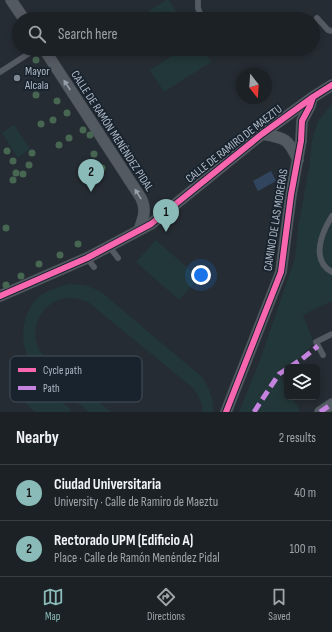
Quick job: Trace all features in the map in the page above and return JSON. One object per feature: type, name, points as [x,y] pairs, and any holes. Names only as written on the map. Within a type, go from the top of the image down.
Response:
[{"type":"street","points":[[11,0],[19,12]]},
{"type":"street","name":"CALLE DE RAMÓN MENÉNDEZ PIDAL","points":[[49,56],[141,198],[144,212],[139,230]]},
{"type":"street","name":"CALLE DE RAMIRO DE MAEZTU","points":[[0,296],[86,258],[151,224],[262,134],[312,97],[332,85]]},
{"type":"street","name":"CAMINO DE LAS MORERAS","points":[[226,412],[280,272],[291,195],[301,141],[302,121],[310,106],[312,97]]},
{"type":"street","name":"CAMINO DE LAS MORERAS","points":[[262,134],[287,141],[298,160]]},
{"type":"street","points":[[322,412],[332,404]]},
{"type":"lane","points":[[198,0],[199,12]]},
{"type":"lane","points":[[320,21],[328,30],[332,31]]},
{"type":"lane","points":[[0,72],[25,56]]},
{"type":"lane","points":[[332,216],[324,228],[319,250],[322,264],[332,272]]},
{"type":"lane","points":[[109,246],[118,258]]},
{"type":"lane","points":[[86,258],[94,267]]},
{"type":"lane","points":[[323,355],[316,342],[332,334]]},
{"type":"green space","points":[[166,0],[169,0],[177,12],[150,12]]},
{"type":"green space","points":[[172,56],[207,56],[211,62],[164,92],[150,70]]},
{"type":"green space","points":[[332,104],[332,301],[303,315],[314,343],[293,364],[284,364],[284,373],[280,377],[284,384],[284,400],[294,400],[300,412],[239,412],[259,363],[295,258],[298,227],[309,169],[312,140],[318,121]]},
{"type":"green space","points":[[14,125],[30,149],[18,158],[2,133]]},
{"type":"green space","points":[[156,240],[199,278],[179,300],[136,262]]},
{"type":"green space","points":[[69,284],[85,285],[100,291],[202,377],[207,385],[213,403],[213,412],[202,412],[201,402],[193,388],[88,302],[67,298],[59,300],[47,307],[39,319],[35,333],[36,342],[41,353],[45,356],[28,356],[23,340],[25,320],[34,302],[41,295]]},
{"type":"green space","points":[[24,402],[62,402],[71,410],[69,412],[35,412]]},
{"type":"green space","points":[[77,402],[99,402],[111,412],[89,412]]},
{"type":"water","points":[[271,171],[276,181],[258,191],[253,181]]},
{"type":"marked path","points":[[294,364],[318,346]]},
{"type":"marked path","points":[[254,412],[279,374],[284,371]]},
{"type":"marked path","points":[[320,412],[332,404]]},
{"type":"cycle path","points":[[0,296],[87,258],[151,224],[262,134],[332,85]]},
{"type":"cycle path","points":[[226,412],[281,272],[291,195],[301,141],[302,121],[313,97]]},
{"type":"place","name":"Mayor Alcala","points":[[17,78]]},
{"type":"place","name":"Rectorado UPM (Edificio A)","points":[[91,192]]},
{"type":"place","name":"Ciudad Universitaria","points":[[166,232]]}]
